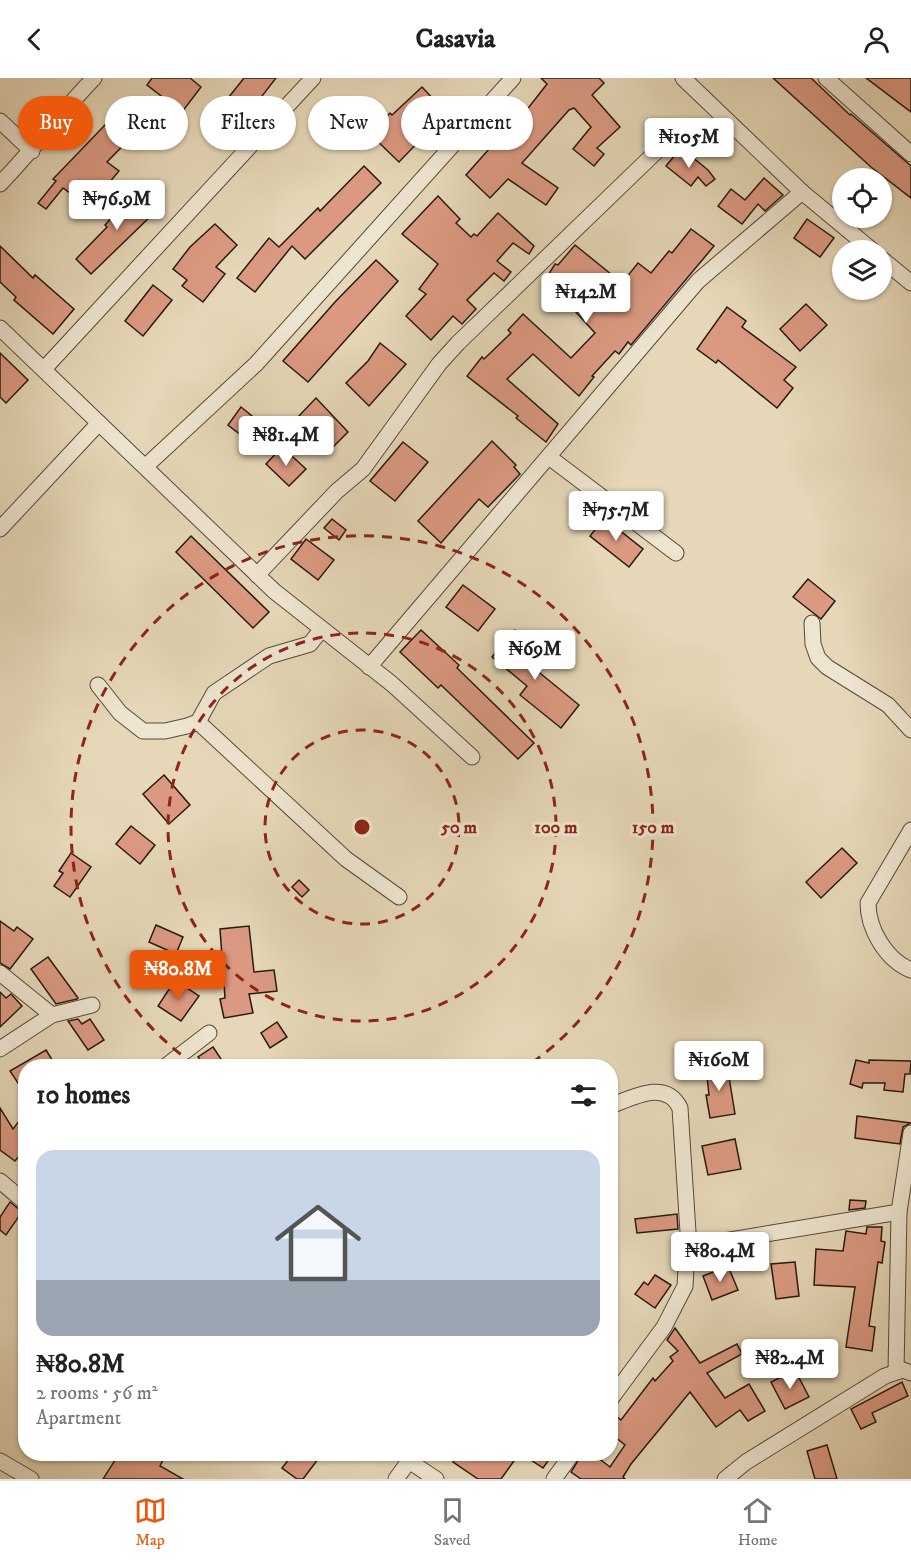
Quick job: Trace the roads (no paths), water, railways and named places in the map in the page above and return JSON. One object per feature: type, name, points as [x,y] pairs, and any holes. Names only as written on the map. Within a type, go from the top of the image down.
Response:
[{"type":"street","points":[[0,184],[32,151],[69,104],[94,78]]},
{"type":"street","points":[[44,369],[313,78]]},
{"type":"street","points":[[146,466],[256,364],[513,78]]},
{"type":"street","points":[[683,78],[802,192],[860,240]]},
{"type":"street","points":[[826,78],[911,154]]},
{"type":"street","points":[[0,121],[32,151]]},
{"type":"street","points":[[257,575],[337,491],[363,469],[439,364],[458,343],[660,148]]},
{"type":"street","points":[[369,667],[698,281],[802,192]]},
{"type":"street","points":[[892,267],[911,283]]},
{"type":"street","points":[[0,328],[257,575],[321,630],[392,684],[472,757]]},
{"type":"street","points":[[1,528],[99,423]]},
{"type":"street","points":[[549,458],[676,553]]},
{"type":"street","points":[[812,623],[813,644],[818,658],[827,667],[888,705],[911,730]]},
{"type":"street","points":[[98,684],[120,713],[143,731],[165,731],[198,722],[214,693],[269,656],[310,644],[321,630]]},
{"type":"street","points":[[198,722],[346,859],[399,897]]},
{"type":"street","points":[[911,830],[868,903],[873,931],[890,955],[911,970]]},
{"type":"street","points":[[0,973],[52,1016]]},
{"type":"street","points":[[0,1048],[52,1016],[92,1005]]},
{"type":"street","points":[[175,1059],[209,1033]]},
{"type":"street","points":[[618,1103],[656,1091],[669,1093],[676,1099],[680,1108],[688,1247],[685,1286],[676,1306],[618,1389]]},
{"type":"street","points":[[725,1479],[746,1462],[903,1372],[899,1212],[911,1133]]},
{"type":"street","points":[[0,1181],[18,1196]]},
{"type":"street","points":[[688,1247],[899,1212]]},
{"type":"street","points":[[0,1461],[31,1479]]},
{"type":"street","points":[[396,1479],[403,1461]]},
{"type":"street","points":[[410,1461],[436,1479]]},
{"type":"street","points":[[554,1479],[567,1461]]}]
